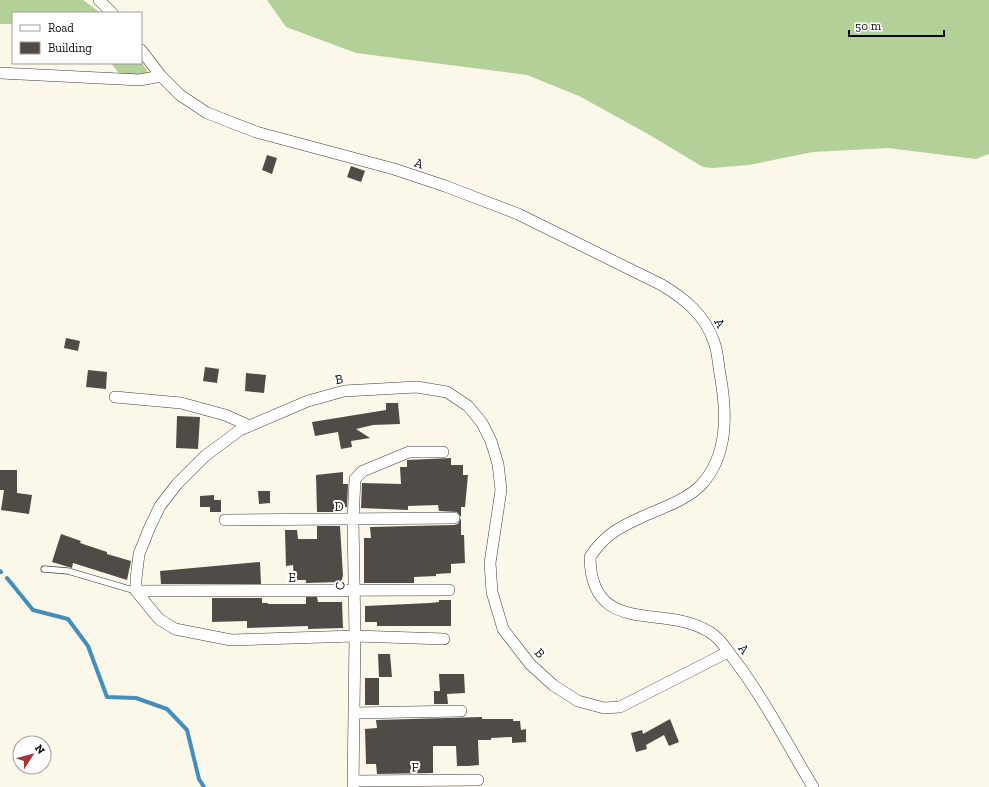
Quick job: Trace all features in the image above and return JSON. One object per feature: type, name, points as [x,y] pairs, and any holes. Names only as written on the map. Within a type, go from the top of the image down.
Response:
[{"type":"street","points":[[99,0],[111,12]]},
{"type":"street","name":"A","points":[[142,51],[161,76],[180,95],[207,113],[234,125],[394,169],[518,214],[631,268],[683,298],[701,316],[714,342],[721,381],[724,416],[724,440],[714,466],[700,486],[684,497],[615,530],[598,545],[590,557],[590,568],[594,586],[604,602],[622,612],[695,624],[712,633],[751,681],[813,787]]},
{"type":"street","points":[[0,73],[140,80],[161,76]]},
{"type":"street","name":"B","points":[[136,591],[139,554],[160,506],[177,484],[205,456],[240,430],[308,401],[344,391],[418,386],[447,392],[468,406],[482,423],[491,441],[498,464],[501,490],[490,563],[492,592],[503,629],[530,664],[553,685],[578,701],[604,708],[620,707],[728,652]]},
{"type":"street","points":[[115,397],[181,403],[225,414],[250,426]]},
{"type":"street","name":"C","points":[[353,784],[353,520],[355,479],[363,472],[409,452],[444,452]]},
{"type":"street","name":"D","points":[[225,520],[454,518]]},
{"type":"street","name":"E","points":[[136,591],[354,592],[448,590]]},
{"type":"street","points":[[136,591],[159,619],[175,629],[231,640],[354,636],[444,638]]},
{"type":"street","points":[[354,713],[461,710]]},
{"type":"street","name":"F","points":[[353,784],[478,780]]},
{"type":"lane","points":[[44,569],[68,571],[136,591]]},
{"type":"green space","points":[[0,0],[83,0],[100,12],[12,12],[12,24],[0,24]]},
{"type":"green space","points":[[267,0],[989,0],[989,154],[976,159],[888,148],[813,152],[749,165],[713,168],[703,167],[648,134],[579,96],[527,75],[356,53],[286,27]]},
{"type":"green space","points":[[142,63],[148,73],[121,76],[112,64],[142,64]]},
{"type":"building","points":[[267,155],[277,158],[272,174],[262,170]]},
{"type":"building","points":[[351,166],[365,171],[361,182],[347,177]]},
{"type":"building","points":[[66,338],[80,341],[78,351],[64,348]]},
{"type":"building","points":[[205,367],[219,369],[217,383],[203,381]]},
{"type":"building","points":[[88,370],[107,372],[106,389],[86,387]]},
{"type":"building","points":[[246,373],[266,375],[264,393],[245,391]]},
{"type":"building","points":[[386,403],[398,403],[400,424],[373,425],[356,429],[370,438],[351,441],[352,447],[341,449],[338,432],[315,436],[312,422],[386,410]]},
{"type":"building","points":[[177,416],[200,417],[198,449],[176,448]]},
{"type":"building","points":[[451,458],[451,465],[463,465],[463,475],[468,475],[465,507],[461,507],[461,517],[457,512],[439,511],[438,505],[408,506],[408,510],[361,508],[362,483],[401,484],[400,467],[407,467],[407,460]]},
{"type":"building","points":[[0,470],[17,470],[17,493],[32,495],[29,514],[1,510],[4,490],[0,490]]},
{"type":"building","points":[[343,472],[343,484],[348,484],[347,507],[344,507],[344,510],[339,510],[339,512],[317,512],[316,475]]},
{"type":"building","points":[[258,491],[270,491],[270,503],[259,504]]},
{"type":"building","points":[[214,495],[214,500],[221,500],[221,512],[210,512],[210,507],[200,507],[200,496]]},
{"type":"building","points":[[461,518],[461,535],[464,535],[465,563],[451,564],[451,573],[436,574],[436,576],[414,577],[414,583],[364,583],[364,538],[371,538],[370,527],[454,525],[458,524]]},
{"type":"building","points":[[317,526],[340,526],[343,576],[341,582],[306,583],[306,580],[294,580],[293,565],[286,566],[285,530],[297,530],[298,539],[317,539]]},
{"type":"building","points":[[61,534],[81,541],[80,543],[107,552],[107,554],[131,561],[127,580],[73,563],[72,568],[52,562]]},
{"type":"building","points":[[260,562],[261,584],[161,584],[160,571]]},
{"type":"building","points":[[306,597],[317,597],[318,602],[342,602],[343,628],[308,629],[308,626],[247,628],[247,621],[212,622],[212,598],[262,598],[262,603],[268,604],[306,604]]},
{"type":"building","points":[[439,600],[451,600],[451,626],[377,626],[377,622],[365,622],[365,606],[430,603],[439,602]]},
{"type":"building","points":[[378,654],[390,654],[392,677],[379,677]]},
{"type":"building","points":[[439,674],[464,674],[465,693],[447,694],[448,704],[434,704],[434,691],[440,691]]},
{"type":"building","points":[[365,678],[379,678],[379,705],[365,705]]},
{"type":"building","points":[[482,717],[482,719],[513,719],[513,721],[520,721],[521,730],[526,729],[526,742],[512,743],[512,737],[478,740],[479,765],[468,766],[457,766],[456,746],[433,746],[433,773],[377,774],[376,764],[366,764],[365,729],[377,728],[376,720]]},
{"type":"building","points":[[670,719],[679,742],[669,746],[664,735],[646,745],[647,749],[636,752],[631,733],[642,730],[643,734]]},
{"type":"waterway","points":[[7,578],[33,610],[68,619],[88,646],[107,697],[136,698],[167,709],[187,730],[199,779],[204,787]]}]
